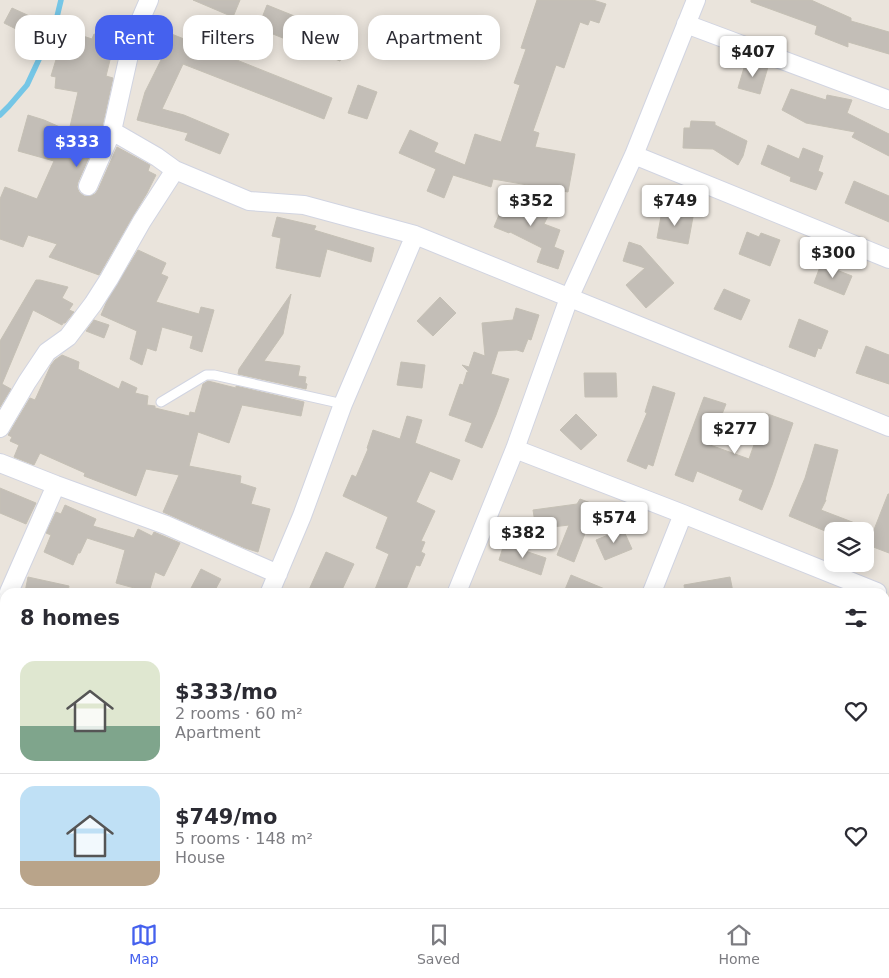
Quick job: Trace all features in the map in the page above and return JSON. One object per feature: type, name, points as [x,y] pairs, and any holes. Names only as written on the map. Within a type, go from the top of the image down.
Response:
[{"type":"street","points":[[88,186],[112,131],[133,37],[149,0]]},
{"type":"street","points":[[459,588],[516,450],[569,298],[634,155],[696,0]]},
{"type":"street","points":[[686,24],[889,100]]},
{"type":"street","points":[[112,131],[157,157],[175,170],[249,201],[304,205],[415,235],[889,427]]},
{"type":"street","points":[[634,155],[889,259]]},
{"type":"street","points":[[0,428],[47,352],[68,337],[93,304],[142,221],[175,170]]},
{"type":"street","points":[[272,588],[302,516],[343,404],[415,235]]},
{"type":"street","points":[[516,450],[683,514],[852,588]]},
{"type":"street","points":[[0,463],[166,525],[278,574]]},
{"type":"street","points":[[11,588],[56,485]]},
{"type":"street","points":[[654,588],[683,514]]},
{"type":"lane","points":[[161,402],[206,375],[214,375],[343,404]]},
{"type":"building","points":[[193,0],[240,0],[234,15],[228,15]]},
{"type":"building","points":[[537,0],[593,0],[606,4],[599,23],[590,20],[588,25],[580,22],[564,68],[556,65],[533,131],[539,133],[535,147],[575,154],[568,192],[493,179],[491,187],[453,175],[444,198],[427,191],[436,169],[399,153],[410,130],[438,143],[434,152],[465,165],[475,134],[501,142],[520,85],[514,83],[526,49],[521,48]]},
{"type":"building","points":[[751,0],[811,0],[851,18],[851,21],[889,32],[889,54],[848,42],[848,47],[815,34],[817,26],[751,2]]},
{"type":"building","points":[[267,5],[292,15],[283,15],[283,38],[273,34],[273,15],[263,15]]},
{"type":"building","points":[[12,8],[27,15],[15,15],[15,28],[4,23]]},
{"type":"building","points":[[94,34],[95,60],[110,60],[106,76],[113,78],[102,128],[78,182],[79,192],[84,196],[95,194],[117,147],[150,165],[148,171],[156,175],[99,275],[49,257],[57,244],[28,235],[23,247],[0,239],[0,199],[5,187],[37,199],[54,161],[18,151],[28,115],[69,131],[78,92],[55,88],[56,77],[51,76],[56,60],[85,60],[85,37],[92,39]]},
{"type":"building","points":[[173,35],[183,39],[183,60],[237,60],[332,98],[324,119],[183,64],[162,109],[184,115],[229,134],[220,154],[185,140],[188,133],[137,120],[145,92],[161,60],[173,60]]},
{"type":"building","points":[[746,61],[768,67],[760,94],[738,88]]},
{"type":"building","points":[[358,85],[377,92],[367,119],[348,113]]},
{"type":"building","points":[[791,89],[826,100],[827,95],[852,100],[847,113],[889,134],[889,156],[852,137],[855,132],[806,123],[782,110]]},
{"type":"building","points":[[691,121],[715,122],[715,125],[747,141],[743,156],[738,165],[713,149],[683,148],[684,128],[690,128]]},
{"type":"building","points":[[768,145],[799,159],[803,148],[823,156],[818,171],[823,173],[816,190],[790,181],[791,177],[761,164]]},
{"type":"building","points":[[854,181],[889,196],[889,222],[845,203]]},
{"type":"building","points":[[509,191],[550,212],[544,224],[560,230],[554,247],[564,251],[558,269],[537,262],[542,248],[510,232],[494,227]]},
{"type":"building","points":[[662,211],[693,217],[688,244],[657,238]]},
{"type":"building","points":[[277,217],[316,226],[314,230],[374,248],[371,262],[327,249],[320,277],[276,268],[281,238],[272,236]]},
{"type":"building","points":[[747,232],[759,237],[761,233],[780,240],[770,266],[739,254]]},
{"type":"building","points":[[629,242],[641,246],[674,283],[646,308],[626,285],[645,268],[623,261]]},
{"type":"building","points":[[138,250],[166,263],[161,274],[168,277],[156,302],[199,314],[201,307],[214,310],[202,352],[190,348],[193,336],[162,327],[156,351],[147,348],[142,365],[130,359],[137,331],[101,315],[107,301]]},
{"type":"building","points":[[821,264],[852,276],[844,295],[814,283]]},
{"type":"building","points":[[36,280],[68,287],[62,298],[73,304],[69,310],[74,312],[62,325],[33,310],[2,384],[11,389],[0,407],[0,341]]},
{"type":"building","points":[[724,289],[750,300],[741,320],[714,309]]},
{"type":"building","points":[[291,294],[283,334],[264,361],[300,366],[298,376],[306,377],[306,389],[238,374],[239,369]]},
{"type":"building","points":[[440,297],[456,313],[433,336],[417,321]]},
{"type":"building","points":[[516,308],[539,315],[531,340],[528,339],[523,352],[517,350],[498,351],[491,374],[509,379],[482,448],[465,441],[472,423],[449,415],[460,384],[463,385],[467,372],[469,372],[462,365],[469,367],[474,352],[485,356],[482,323],[513,320]]},
{"type":"building","points":[[799,319],[828,331],[821,349],[818,348],[815,357],[789,347]]},
{"type":"building","points":[[94,320],[109,325],[104,338],[86,331]]},
{"type":"building","points":[[866,346],[889,355],[889,384],[856,373]]},
{"type":"building","points":[[62,355],[79,362],[78,369],[119,389],[122,381],[137,388],[135,393],[148,396],[147,405],[189,416],[190,412],[195,413],[203,384],[208,381],[304,402],[301,416],[242,405],[229,443],[198,432],[189,466],[241,476],[240,483],[256,488],[251,504],[270,509],[258,552],[163,512],[179,475],[146,469],[136,496],[84,476],[85,473],[40,453],[34,465],[14,457],[19,445],[10,441],[12,437],[8,435],[30,398],[35,400],[51,365]]},
{"type":"building","points":[[401,362],[425,365],[422,388],[397,385]]},
{"type":"building","points":[[584,373],[616,373],[617,397],[585,397]]},
{"type":"building","points":[[653,386],[675,393],[653,466],[648,464],[646,469],[627,461],[647,413],[645,412]]},
{"type":"building","points":[[704,397],[726,404],[710,445],[749,459],[765,413],[793,423],[762,510],[739,500],[743,490],[697,471],[693,482],[675,475]]},
{"type":"building","points":[[576,414],[597,435],[581,450],[560,430]]},
{"type":"building","points":[[407,416],[422,420],[415,443],[460,460],[452,480],[430,471],[416,502],[435,511],[421,541],[425,542],[421,552],[425,554],[420,566],[416,565],[407,588],[376,588],[389,554],[376,548],[388,517],[343,496],[352,475],[356,477],[368,449],[373,430],[400,439]]},
{"type":"building","points":[[815,444],[838,450],[826,500],[821,510],[852,522],[824,522],[824,531],[789,516],[805,478]]},
{"type":"building","points":[[0,488],[36,503],[26,524],[0,513]]},
{"type":"building","points":[[889,494],[889,553],[874,547],[874,530]]},
{"type":"building","points":[[580,499],[596,505],[574,562],[557,555],[569,525],[536,529],[533,510],[577,504]]},
{"type":"building","points":[[65,505],[96,519],[93,526],[134,538],[138,529],[152,536],[154,532],[180,543],[164,576],[155,572],[150,588],[134,588],[116,583],[125,550],[87,538],[73,565],[44,552],[51,535],[46,533],[56,512],[61,514]]},
{"type":"building","points":[[623,529],[632,549],[605,560],[596,540]]},
{"type":"building","points":[[504,544],[546,558],[541,575],[499,560]]},
{"type":"building","points":[[326,552],[354,564],[343,588],[310,588]]},
{"type":"building","points":[[201,569],[221,579],[216,588],[191,588]]},
{"type":"building","points":[[571,575],[602,588],[566,588]]},
{"type":"building","points":[[28,577],[69,586],[69,588],[26,588]]},
{"type":"building","points":[[730,577],[732,588],[684,588],[684,585]]},
{"type":"waterway","points":[[0,115],[27,85],[55,25],[61,0]]}]
